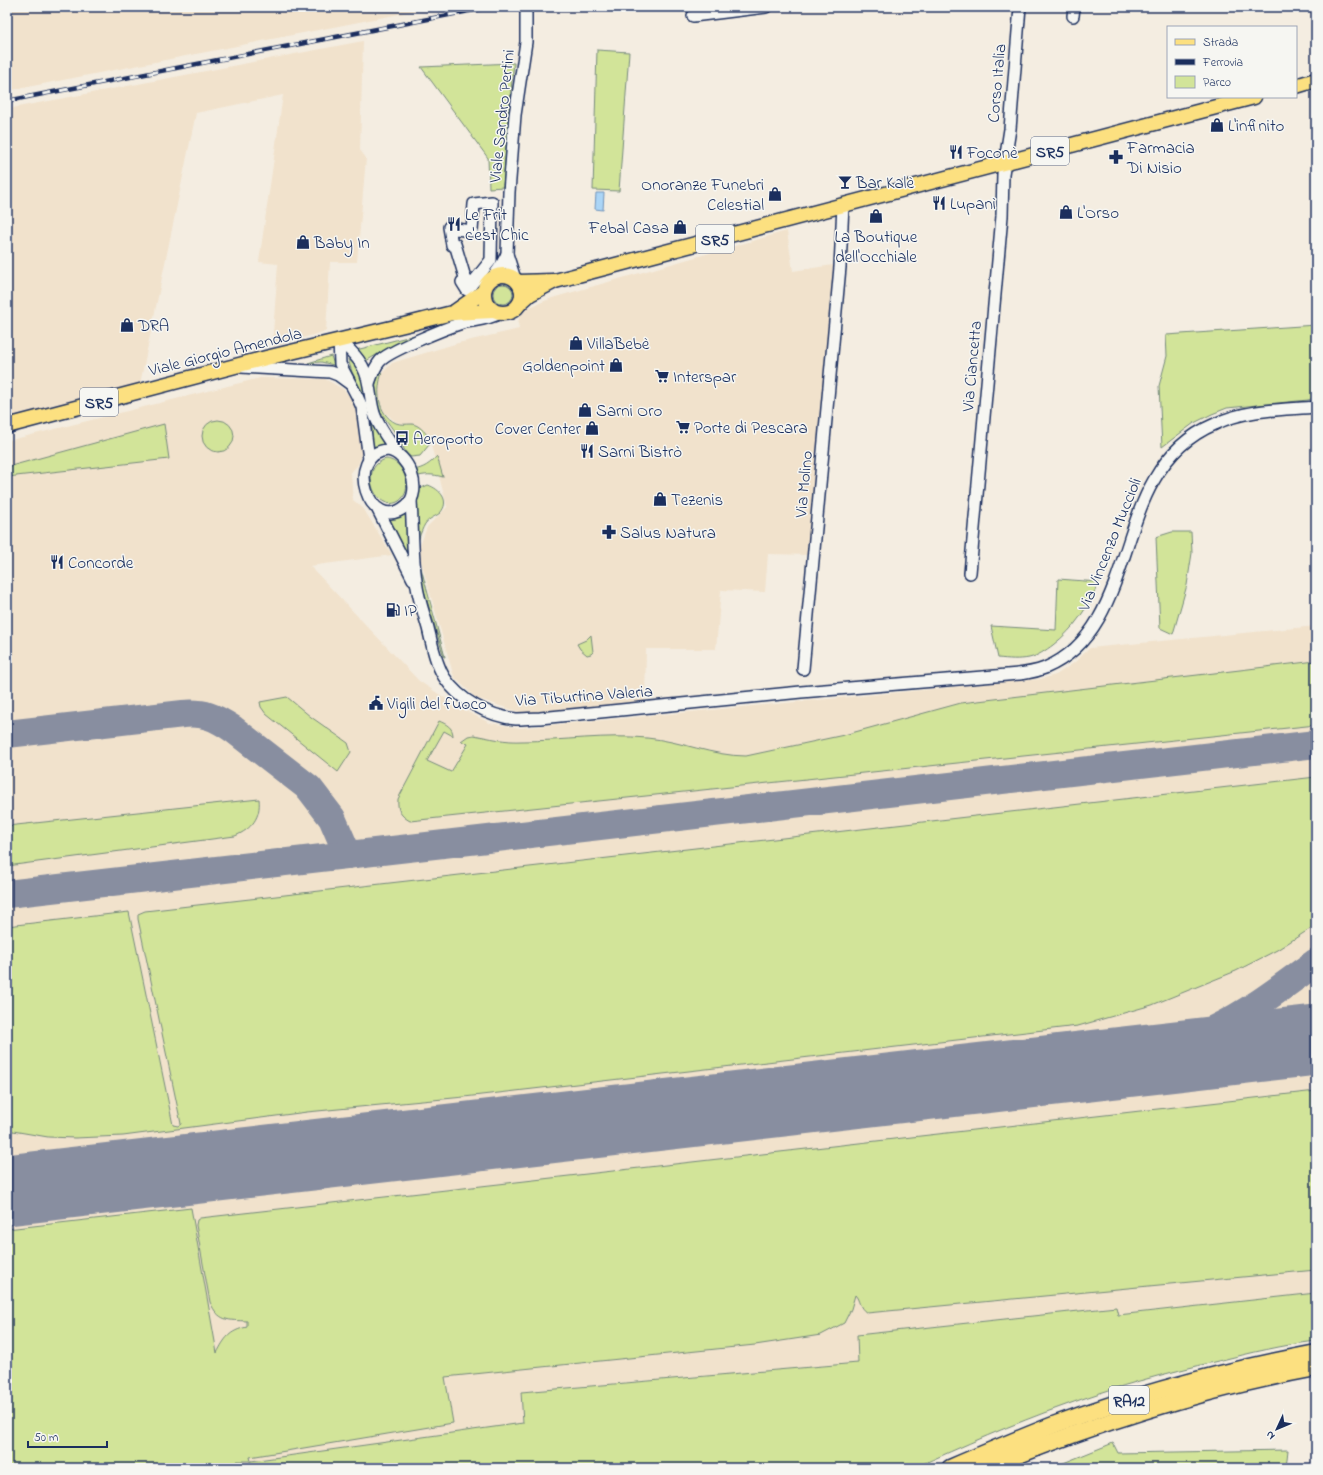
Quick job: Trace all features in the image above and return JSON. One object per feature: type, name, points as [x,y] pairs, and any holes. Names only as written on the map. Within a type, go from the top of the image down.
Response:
[{"type":"highway","name":"RA12","points":[[950,1468],[1057,1424],[1105,1408],[1222,1373],[1316,1353]]},
{"type":"highway","name":"RA12","points":[[986,1468],[1084,1430],[1167,1403],[1233,1386],[1316,1368]]},
{"type":"main road","points":[[1297,86],[1316,80]]},
{"type":"main road","name":"SR5","points":[[497,312],[512,311],[530,294],[555,281],[1250,98]]},
{"type":"main road","name":"SR5","points":[[484,292],[485,286],[493,277],[504,275],[516,280],[555,281]]},
{"type":"main road","points":[[516,280],[522,292],[520,303]]},
{"type":"main road","points":[[484,292],[486,303],[497,312]]},
{"type":"main road","name":"Viale Giorgio Amendola","points":[[452,313],[484,292]]},
{"type":"main road","name":"Viale Giorgio Amendola","points":[[7,426],[233,366],[452,313],[497,312]]},
{"type":"street","name":"Viale Sandro Pertini","points":[[516,280],[507,254],[512,146],[516,103],[526,42],[526,7]]},
{"type":"street","points":[[693,16],[766,7]]},
{"type":"street","name":"Corso Italia","points":[[1005,162],[1020,7]]},
{"type":"street","name":"Via Ciancetta","points":[[970,573],[1005,162]]},
{"type":"street","points":[[492,202],[491,260],[467,290],[462,285],[462,282],[466,281],[455,244],[452,245],[449,227],[456,228],[456,230],[472,231],[474,204],[492,202]]},
{"type":"street","name":"Via Molino","points":[[803,669],[839,274],[843,205]]},
{"type":"street","name":"Viale Sandro Pertini","points":[[493,277],[507,254]]},
{"type":"street","points":[[369,383],[372,374],[380,361],[399,349],[451,327],[472,321],[492,318],[497,312]]},
{"type":"street","points":[[339,340],[352,351],[361,362],[369,383],[371,402],[376,417],[396,452],[407,463],[414,486],[414,493],[411,501],[406,507],[398,511],[391,512],[378,510],[368,495],[365,486],[365,473],[369,460],[373,455],[380,451],[388,450],[396,452]]},
{"type":"street","points":[[339,340],[340,364],[362,407],[369,460]]},
{"type":"street","points":[[233,366],[330,372],[338,375],[351,384]]},
{"type":"street","name":"Via Vincenzo Muccioli","points":[[786,694],[1007,675],[1030,672],[1057,662],[1078,646],[1091,631],[1099,618],[1114,583],[1146,496],[1160,469],[1175,452],[1199,432],[1232,417],[1250,413],[1316,407]]},
{"type":"street","name":"Via Tiburtina Valeria","points":[[411,501],[412,546],[417,587],[434,652],[444,676],[453,689],[463,698],[476,706],[503,716],[516,718],[540,718],[786,694]]},
{"type":"street","name":"Via Tiburtina Valeria","points":[[378,510],[417,587]]},
{"type":"shaded area","points":[[7,7],[420,7],[420,10],[7,91]]},
{"type":"shaded area","points":[[363,41],[360,150],[366,158],[357,262],[330,262],[326,331],[272,347],[278,264],[259,262],[283,95],[196,113],[140,384],[7,418],[7,109]]},
{"type":"shaded area","points":[[787,231],[793,271],[833,265],[811,555],[768,554],[765,592],[721,590],[716,649],[646,649],[645,703],[522,713],[476,698],[454,677],[418,551],[427,527],[447,507],[429,437],[424,430],[412,424],[405,425],[396,422],[384,412],[379,400],[378,391],[382,373],[392,363],[458,343],[519,329],[518,323],[520,315],[525,309],[552,298]]},
{"type":"shaded area","points":[[260,378],[325,379],[343,389],[355,402],[362,454],[358,465],[351,472],[353,500],[363,508],[392,555],[310,566],[419,681],[460,708],[490,723],[520,728],[1040,679],[1056,675],[1075,662],[1090,648],[1316,626],[1316,1293],[1117,1315],[1116,1307],[857,1335],[858,1363],[521,1392],[523,1423],[251,1461],[252,1468],[7,1468],[7,441]]},
{"type":"green space","points":[[597,50],[629,52],[619,191],[593,190]]},
{"type":"green space","points":[[514,63],[503,187],[489,188],[488,158],[421,67]]},
{"type":"green space","points":[[503,284],[510,287],[513,294],[510,301],[503,304],[496,301],[493,294],[496,287]]},
{"type":"green space","points":[[1316,325],[1316,397],[1308,400],[1227,408],[1194,423],[1162,447],[1159,386],[1167,356],[1166,335]]},
{"type":"green space","points":[[427,332],[386,349],[366,361],[356,350]]},
{"type":"green space","points":[[331,356],[334,365],[321,362],[308,363]]},
{"type":"green space","points":[[348,359],[359,371],[365,398],[352,372]]},
{"type":"green space","points":[[380,373],[382,373],[379,394],[385,414],[396,423],[412,424],[417,426],[429,437],[429,445],[420,456],[411,457],[407,453],[378,407],[375,392],[376,383]]},
{"type":"green space","points":[[369,413],[384,444],[372,447],[372,429]]},
{"type":"green space","points":[[215,420],[221,420],[231,427],[234,436],[233,442],[227,449],[221,452],[215,452],[205,445],[202,439],[202,433],[209,423]]},
{"type":"green space","points":[[164,424],[169,459],[7,477],[7,467]]},
{"type":"green space","points":[[437,456],[443,477],[435,475],[422,475],[415,477],[414,470],[427,465]]},
{"type":"green space","points":[[386,459],[391,460],[399,466],[405,475],[407,486],[403,497],[399,501],[391,504],[383,502],[377,496],[373,489],[371,480],[372,471],[377,464]]},
{"type":"green space","points":[[428,485],[440,492],[443,496],[444,504],[440,513],[425,524],[419,538],[417,553],[445,657],[420,577],[414,550],[413,503],[417,490]]},
{"type":"green space","points":[[407,513],[411,560],[388,518],[394,518]]},
{"type":"green space","points":[[1172,532],[1191,532],[1192,553],[1187,585],[1173,634],[1160,628],[1156,537]]},
{"type":"green space","points":[[1058,579],[1099,582],[1080,616],[1068,632],[1053,645],[1045,651],[1029,658],[998,658],[991,626],[1056,630]]},
{"type":"green space","points":[[591,635],[593,652],[587,655],[577,644],[586,640]]},
{"type":"green space","points":[[1316,661],[1316,725],[410,821],[402,815],[398,807],[398,799],[439,721],[447,725],[452,730],[453,736],[444,731],[427,761],[451,772],[468,744],[461,741],[468,736],[474,735],[510,741],[600,737],[647,738],[672,742],[721,754],[746,756],[844,735],[961,703]]},
{"type":"green space","points":[[287,697],[311,717],[348,743],[351,752],[338,772],[266,714],[261,707],[260,702]]},
{"type":"green space","points":[[1316,777],[1316,925],[1277,950],[1236,971],[1152,1005],[1078,1026],[464,1097],[307,1112],[123,1136],[75,1138],[48,1137],[7,1130],[7,926],[129,912],[173,1125],[178,1126],[181,1124],[138,919],[138,914],[145,911]]},
{"type":"green space","points":[[259,799],[257,817],[254,822],[246,830],[235,836],[7,866],[7,826]]},
{"type":"green space","points":[[1316,1091],[1316,1270],[867,1313],[862,1308],[855,1295],[851,1309],[844,1323],[821,1335],[755,1345],[445,1377],[453,1423],[250,1457],[251,1461],[523,1423],[521,1392],[858,1363],[857,1335],[1116,1307],[1118,1315],[1316,1293],[1316,1341],[1242,1355],[1159,1376],[1082,1399],[969,1443],[914,1468],[252,1468],[250,1461],[237,1461],[237,1468],[7,1468],[7,1229],[191,1208],[217,1353],[228,1336],[247,1327],[247,1321],[225,1319],[213,1309],[210,1302],[196,1225],[197,1220],[200,1218]]},
{"type":"green space","points":[[1113,1443],[1118,1453],[1288,1450],[1286,1468],[1051,1468]]},
{"type":"water","points":[[596,193],[604,193],[603,210],[595,209]]},
{"type":"taxiway","points":[[7,734],[183,714],[209,716],[221,721],[233,729],[309,788],[332,818],[348,855]]},
{"type":"taxiway","points":[[7,894],[1316,744]]},
{"type":"taxiway","points":[[1095,1066],[1171,1046],[1214,1029],[1254,1006],[1316,962]]},
{"type":"taxiway","points":[[7,1184],[43,1186]]},
{"type":"runway","points":[[7,1190],[1316,1040]]},
{"type":"railway","points":[[7,101],[490,7]]},
{"type":"place","name":"L'infinito","points":[[1217,125]]},
{"type":"place","name":"Foconè","points":[[956,152]]},
{"type":"place","name":"Farmacia Di Nisio","points":[[1116,157]]},
{"type":"place","name":"Bar Kalè","points":[[845,182]]},
{"type":"place","name":"Onoranze Funebri Celestial","points":[[775,194]]},
{"type":"place","name":"Lupanì","points":[[939,203]]},
{"type":"place","name":"L'Orso","points":[[1066,212]]},
{"type":"place","name":"La Boutique dell'Occhiale","points":[[876,216]]},
{"type":"place","name":"Le Frit c'est Chic","points":[[454,224]]},
{"type":"place","name":"Febal Casa","points":[[680,227]]},
{"type":"place","name":"Baby In","points":[[303,242]]},
{"type":"place","name":"DRA","points":[[127,325]]},
{"type":"place","name":"VillaBebè","points":[[576,343]]},
{"type":"place","name":"Goldenpoint","points":[[616,365]]},
{"type":"place","name":"Interspar","points":[[662,376]]},
{"type":"place","name":"Sarni Oro","points":[[585,410]]},
{"type":"place","name":"Porte di Pescara","points":[[683,427]]},
{"type":"place","name":"Cover Center","points":[[592,428]]},
{"type":"place","name":"Aeroporto","points":[[402,438]]},
{"type":"place","name":"Sarni Bistrò","points":[[587,451]]},
{"type":"place","name":"Tezenis","points":[[660,499]]},
{"type":"place","name":"Salus Natura","points":[[609,532]]},
{"type":"place","name":"Concorde","points":[[57,562]]},
{"type":"place","name":"IP","points":[[393,610]]},
{"type":"place","name":"Vigili del fuoco","points":[[376,703]]}]
